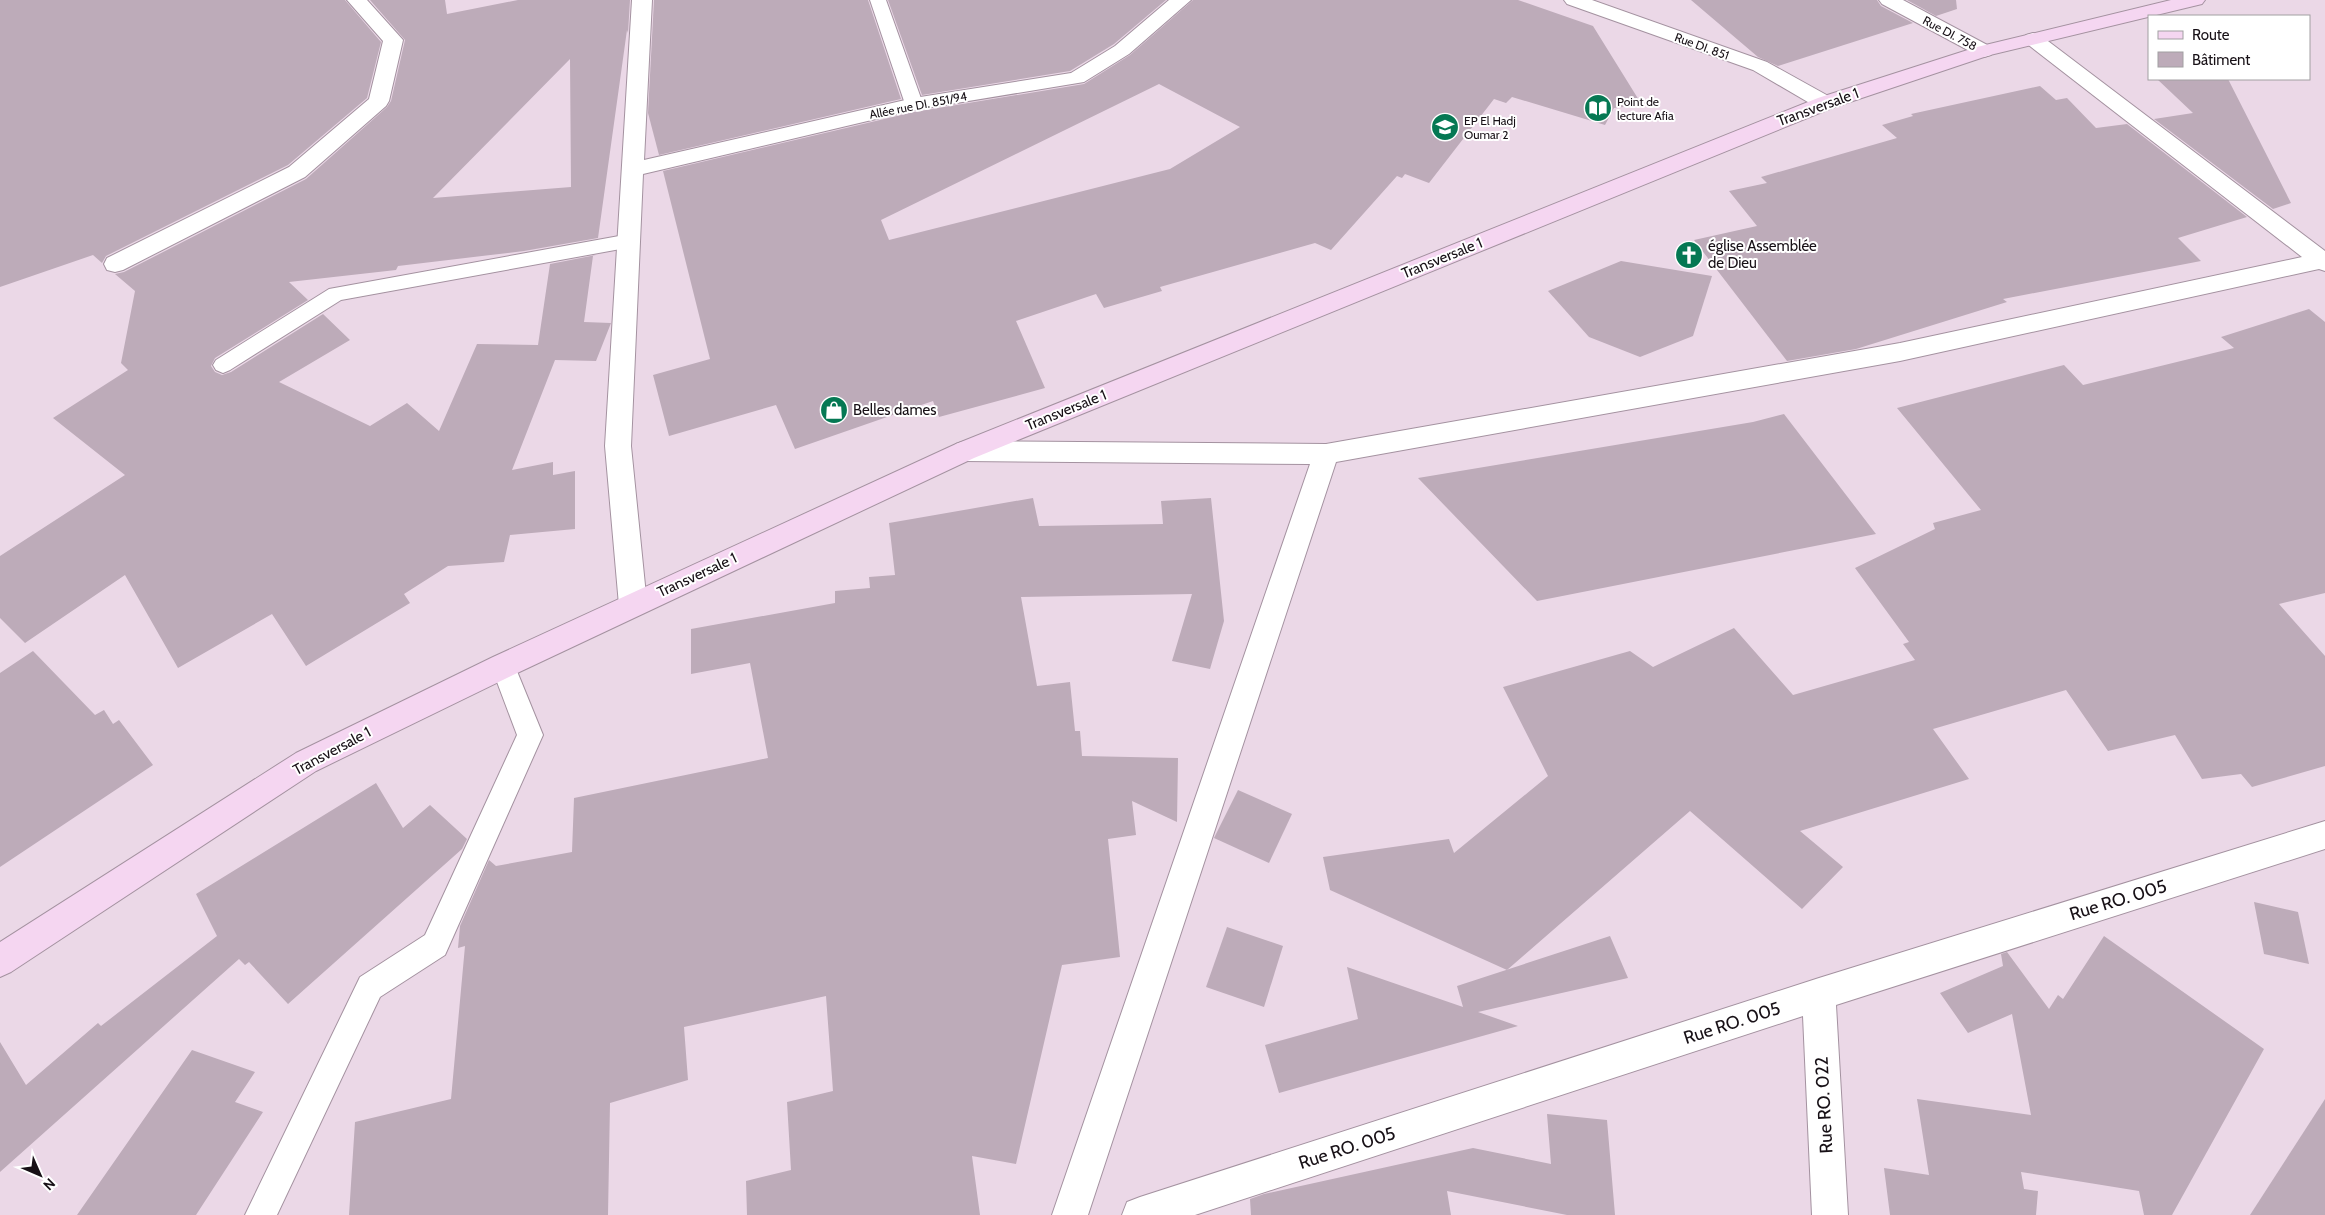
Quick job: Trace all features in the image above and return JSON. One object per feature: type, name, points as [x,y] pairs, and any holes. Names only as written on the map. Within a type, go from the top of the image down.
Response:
[{"type":"main road","name":"Transversale 1","points":[[0,961],[306,762],[502,666],[965,451],[1826,102],[1984,51],[2195,0]]},
{"type":"street","points":[[116,264],[297,172],[380,100],[393,40],[357,0]]},
{"type":"street","points":[[633,605],[618,446],[642,0]]},
{"type":"street","name":"Allée rue DI. 851/94","points":[[634,169],[914,104],[1076,78],[1122,50],[1181,0]]},
{"type":"street","name":"Rue DI. 851","points":[[1574,0],[1760,66],[1826,102]]},
{"type":"street","name":"Rue DI. 758","points":[[1889,0],[1984,51]]},
{"type":"street","points":[[2033,39],[2324,261]]},
{"type":"street","points":[[965,451],[1326,454],[1900,352],[2324,261]]},
{"type":"street","points":[[1070,1215],[1326,454]]},
{"type":"street","name":"Rue RO. 005","points":[[1140,1215],[1819,994],[2325,835]]},
{"type":"street","name":"Rue RO. 022","points":[[1819,994],[1830,1215]]},
{"type":"lane","points":[[878,0],[914,104]]},
{"type":"lane","points":[[223,365],[336,294],[630,241]]},
{"type":"lane","points":[[262,1215],[370,987],[435,945],[530,735],[502,666]]},
{"type":"building","points":[[0,0],[345,0],[381,42],[367,98],[288,165],[106,256],[102,263],[93,255],[0,287]]},
{"type":"building","points":[[370,0],[445,0],[447,14],[518,0],[630,0],[628,33],[627,30],[598,238],[524,251],[398,266],[396,270],[289,282],[308,300],[215,358],[211,366],[215,372],[222,375],[231,372],[323,314],[350,340],[279,382],[370,426],[407,403],[439,431],[477,344],[538,345],[550,264],[596,255],[593,256],[584,322],[611,323],[596,361],[555,360],[512,470],[553,462],[553,475],[575,471],[575,529],[510,535],[504,562],[448,566],[404,594],[410,603],[306,666],[272,614],[178,668],[125,575],[25,643],[0,618],[0,556],[125,475],[53,418],[128,370],[121,363],[135,291],[115,274],[124,272],[306,179],[387,107],[391,101],[405,40]],"holes":[[[570,59],[571,187],[433,198]]]},
{"type":"building","points":[[654,0],[868,0],[901,99],[659,155],[648,113]]},
{"type":"building","points":[[888,0],[1166,0],[1114,44],[1070,71],[922,95]]},
{"type":"building","points":[[1193,0],[1518,0],[1593,26],[1642,105],[1614,108],[1605,125],[1512,97],[1506,103],[1494,99],[1429,183],[1405,174],[1402,178],[1397,176],[1331,250],[1315,243],[1160,287],[1162,291],[1104,308],[1096,294],[1016,321],[1045,388],[939,417],[933,401],[795,449],[776,405],[669,436],[653,375],[710,359],[663,171],[914,112],[1084,84],[1130,55]],"holes":[[[1159,84],[1240,127],[1170,169],[889,240],[881,220]]]},
{"type":"building","points":[[1691,0],[1877,0],[1881,6],[1913,23],[1778,66],[1758,57]]},
{"type":"building","points":[[1907,0],[1956,0],[1957,9],[1936,16]]},
{"type":"building","points":[[2158,80],[2229,80],[2291,203],[2273,209],[2154,119],[2193,113]]},
{"type":"building","points":[[2040,86],[2056,100],[2067,98],[2096,128],[2127,124],[2247,217],[2178,238],[2201,261],[2003,299],[2007,302],[1856,349],[1787,361],[1694,240],[1757,226],[1729,191],[1767,183],[1761,177],[1897,138],[1882,125],[1913,116],[1911,114]]},
{"type":"building","points":[[1621,261],[1712,276],[1693,336],[1640,357],[1589,337],[1548,291]]},
{"type":"building","points":[[2309,309],[2325,322],[2325,593],[2279,604],[2325,656],[2325,766],[2252,787],[2241,774],[2202,779],[2175,735],[2108,751],[2066,690],[1933,729],[1969,779],[1800,831],[1843,867],[1802,909],[1690,811],[1507,970],[1330,890],[1323,857],[1449,839],[1454,853],[1548,776],[1503,687],[1630,651],[1653,667],[1734,628],[1793,695],[1915,660],[1903,644],[1909,642],[1855,568],[1935,529],[1933,523],[1981,510],[1897,408],[2064,365],[2083,385],[2234,348],[2221,337]]},
{"type":"building","points":[[1784,414],[1876,534],[1537,601],[1418,478],[1753,422]]},
{"type":"building","points":[[1033,498],[1039,526],[1163,524],[1161,501],[1211,498],[1224,621],[1210,669],[1172,661],[1192,594],[1021,597],[1037,686],[1070,682],[1075,731],[1080,731],[1082,756],[1178,758],[1177,822],[1132,801],[1136,835],[1108,839],[1120,957],[1062,965],[1016,1164],[972,1156],[980,1215],[747,1215],[746,1181],[791,1170],[787,1102],[833,1091],[826,996],[684,1027],[688,1080],[610,1103],[608,1215],[349,1215],[355,1122],[451,1099],[465,946],[458,948],[460,926],[489,860],[496,866],[572,852],[574,798],[768,758],[750,663],[691,674],[691,629],[835,603],[835,591],[870,588],[869,577],[895,575],[889,523]]},
{"type":"building","points":[[33,651],[95,715],[104,710],[113,724],[119,720],[153,765],[0,867],[0,673]]},
{"type":"building","points":[[376,783],[403,828],[430,805],[467,839],[462,849],[288,1004],[249,962],[245,965],[239,959],[0,1172],[0,1042],[26,1085],[98,1023],[101,1026],[217,936],[196,894]]},
{"type":"building","points":[[1238,790],[1292,814],[1269,863],[1214,838]]},
{"type":"building","points":[[2254,902],[2298,912],[2309,964],[2264,954]]},
{"type":"building","points":[[1227,927],[1283,946],[1264,1007],[1206,987]]},
{"type":"building","points":[[1610,936],[1628,978],[1478,1012],[1518,1026],[1279,1093],[1265,1045],[1358,1019],[1347,967],[1463,1007],[1457,986]]},
{"type":"building","points":[[2104,936],[2264,1049],[2172,1215],[2144,1215],[2139,1191],[2021,1172],[2024,1189],[2038,1191],[2036,1215],[1890,1215],[1884,1168],[1929,1175],[1917,1099],[2031,1115],[2012,1014],[1968,1033],[1940,993],[2003,966],[2001,954],[2007,952],[2049,1009],[2058,995],[2063,999]]},
{"type":"building","points":[[192,1050],[255,1072],[235,1102],[263,1112],[196,1215],[77,1215]]},
{"type":"building","points":[[2325,1099],[2325,1215],[2250,1215]]},
{"type":"building","points":[[1547,1114],[1607,1120],[1615,1215],[1567,1215],[1447,1191],[1451,1215],[1251,1215],[1250,1199],[1264,1194],[1473,1148],[1551,1164]]},
{"type":"place","name":"Point de lecture Afia","points":[[1598,108]]},
{"type":"place","name":"EP El Hadj Oumar 2","points":[[1445,127]]},
{"type":"place","name":"église Assemblée de Dieu","points":[[1689,255]]},
{"type":"place","name":"Belles dames","points":[[834,410]]}]
